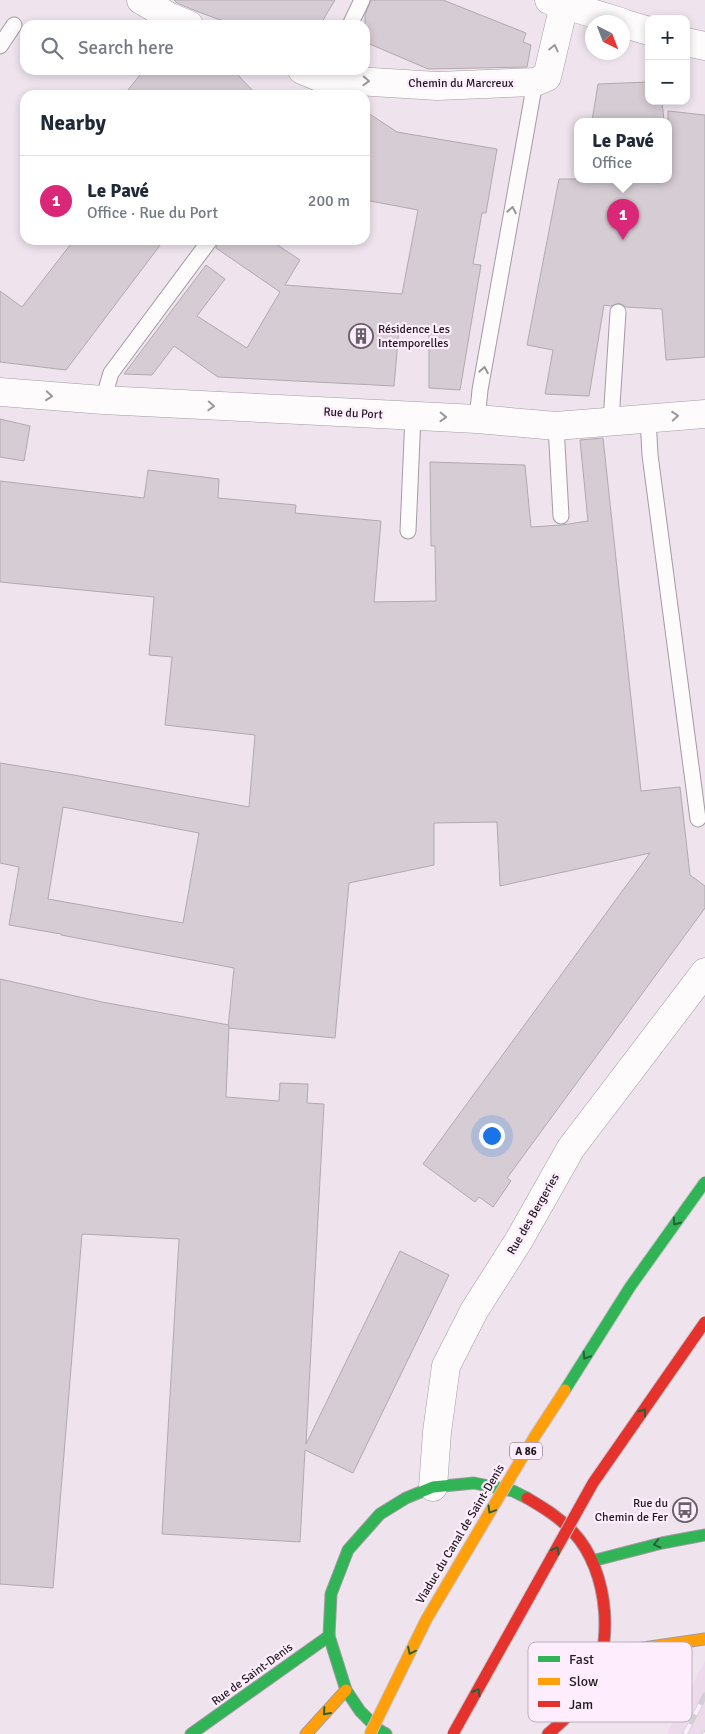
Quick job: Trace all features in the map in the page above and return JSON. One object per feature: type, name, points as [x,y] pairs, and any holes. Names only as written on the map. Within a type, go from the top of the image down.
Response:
[{"type":"main road","name":"Viaduc du Canal de Saint-Denis","points":[[370,1734],[426,1620],[535,1436],[630,1286],[705,1182]]},
{"type":"main road","points":[[453,1734],[593,1483],[705,1322]]},
{"type":"main road","points":[[386,1734],[360,1712],[346,1690],[328,1636],[331,1594],[348,1550],[380,1514],[406,1498],[433,1487],[474,1483],[513,1491],[550,1511],[574,1533],[592,1561],[604,1598],[606,1626],[604,1642]]},
{"type":"main road","points":[[592,1561],[662,1543],[705,1535]]},
{"type":"main road","name":"Rue de Saint-Denis","points":[[191,1734],[328,1636]]},
{"type":"main road","points":[[684,1642],[705,1639]]},
{"type":"main road","points":[[306,1734],[346,1690]]},
{"type":"main road","points":[[548,1734],[562,1722]]},
{"type":"street","points":[[141,0],[177,20]]},
{"type":"street","points":[[535,82],[547,77],[557,3],[596,15]]},
{"type":"street","points":[[630,25],[645,30]]},
{"type":"street","points":[[690,43],[705,46]]},
{"type":"street","name":"Chemin du Marcreux","points":[[318,78],[437,86],[535,82]]},
{"type":"street","name":"Rue du Port","points":[[0,392],[103,400],[477,419],[556,426],[705,414]]},
{"type":"street","name":"Rue des Bergeries","points":[[433,1487],[437,1432],[446,1366],[474,1311],[518,1240],[571,1148],[705,972]]},
{"type":"lane","points":[[352,20],[362,0]]},
{"type":"lane","points":[[0,46],[14,25]]},
{"type":"lane","points":[[477,419],[480,390],[535,82]]},
{"type":"lane","points":[[103,400],[111,373],[206,245]]},
{"type":"lane","points":[[611,421],[618,312]]},
{"type":"lane","points":[[408,531],[413,416]]},
{"type":"lane","points":[[648,418],[650,455],[698,819]]},
{"type":"lane","points":[[556,426],[561,516]]},
{"type":"shaded area","points":[[705,1661],[705,1734],[667,1734],[673,1722],[692,1722],[692,1686]]},
{"type":"building","points":[[174,0],[335,0],[323,20],[220,20],[177,3]]},
{"type":"building","points":[[371,0],[443,0],[526,33],[523,42],[531,45],[527,67],[428,69],[370,44],[370,20],[365,20]]},
{"type":"building","points":[[140,75],[238,75],[252,90],[128,90]]},
{"type":"building","points":[[645,82],[645,105],[662,105],[664,118],[592,118],[598,84]]},
{"type":"building","points":[[668,111],[705,115],[705,357],[666,360],[662,309],[626,307],[619,303],[611,306],[604,305],[589,396],[545,394],[553,350],[527,345],[559,179],[574,179],[574,183],[672,183],[672,118],[668,118]]},
{"type":"building","points":[[370,114],[397,132],[497,149],[486,213],[482,213],[473,264],[481,265],[460,390],[429,388],[429,330],[399,329],[394,386],[218,377],[174,346],[152,375],[124,374],[206,265],[225,279],[197,316],[247,348],[280,292],[216,248],[217,245],[278,245],[300,260],[285,285],[402,294],[418,210],[370,201]]},
{"type":"building","points":[[70,245],[160,245],[66,370],[0,362],[0,291],[22,307]]},
{"type":"building","points":[[0,419],[30,426],[24,461],[0,457]]},
{"type":"building","points":[[603,438],[641,791],[680,787],[690,875],[705,886],[705,908],[507,1178],[511,1181],[493,1207],[479,1197],[475,1202],[423,1164],[650,853],[500,886],[497,822],[434,823],[434,865],[349,883],[335,1038],[228,1028],[234,968],[9,925],[19,867],[0,863],[0,763],[249,807],[255,735],[165,725],[172,657],[149,655],[154,597],[0,582],[0,481],[144,498],[148,470],[219,479],[218,498],[296,505],[295,513],[381,521],[374,602],[436,601],[435,546],[431,546],[430,462],[525,465],[531,527],[562,525],[588,521],[580,440]],"holes":[[[63,807],[199,833],[183,923],[48,899]]]},
{"type":"building","points":[[0,979],[102,1002],[229,1025],[226,1097],[279,1101],[280,1083],[308,1084],[307,1103],[324,1104],[306,1444],[400,1251],[449,1275],[353,1473],[305,1450],[300,1542],[162,1534],[179,1239],[82,1234],[53,1588],[0,1584]]},
{"type":"railway","points":[[692,1720],[705,1695]]},
{"type":"railway","points":[[685,1734],[691,1722]]},
{"type":"traffic: fast","points":[[565,1390],[630,1287],[705,1182]]},
{"type":"traffic: fast","points":[[386,1734],[379,1730],[360,1711],[346,1690],[329,1636],[331,1594],[348,1550],[380,1514],[406,1498],[433,1487],[474,1483],[513,1491],[527,1498]]},
{"type":"traffic: fast","points":[[592,1561],[662,1543],[705,1535]]},
{"type":"traffic: fast","points":[[191,1734],[329,1636]]},
{"type":"traffic: slow","points":[[370,1734],[426,1620],[535,1436],[565,1390]]},
{"type":"traffic: slow","points":[[684,1642],[705,1639]]},
{"type":"traffic: slow","points":[[306,1734],[346,1690]]},
{"type":"traffic: jam","points":[[453,1734],[593,1483],[705,1322]]},
{"type":"traffic: jam","points":[[527,1498],[562,1522],[573,1532],[585,1548],[595,1568],[601,1589],[604,1612],[604,1642]]},
{"type":"traffic: jam","points":[[548,1734],[561,1722]]},
{"type":"place","name":"Le Pavé","points":[[623,240]]},
{"type":"place","name":"Résidence Les Intemporelles","points":[[361,336]]},
{"type":"place","name":"Rue du Chemin de Fer","points":[[685,1510]]}]
